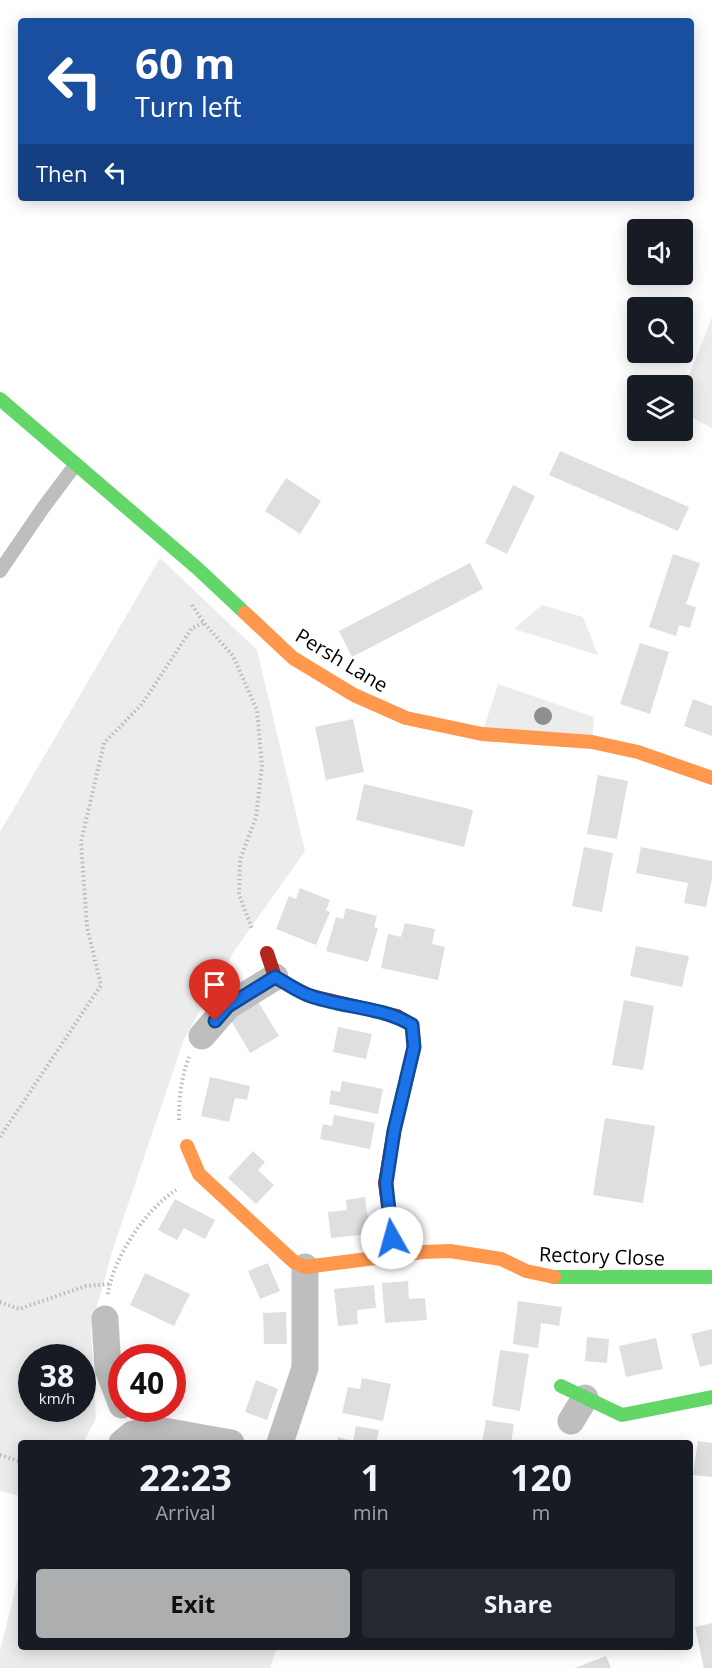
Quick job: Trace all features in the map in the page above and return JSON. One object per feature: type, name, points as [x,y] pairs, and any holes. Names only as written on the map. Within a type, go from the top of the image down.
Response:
[{"type":"street","name":"Persh Lane","points":[[0,399],[197,568],[293,658],[354,695],[406,718],[482,734],[592,742],[638,752],[712,778]]},
{"type":"street","points":[[202,1036],[228,1006],[271,965],[307,995],[397,1016],[412,1025],[414,1047],[394,1131],[386,1183],[394,1257]]},
{"type":"street","points":[[187,1146],[199,1174],[294,1262],[305,1267],[306,1368],[281,1440]]},
{"type":"street","name":"Rectory Close","points":[[305,1267],[423,1252],[450,1251],[501,1259],[526,1271],[552,1277],[712,1277]]},
{"type":"street","points":[[105,1319],[108,1369]]},
{"type":"street","points":[[561,1386],[622,1415],[712,1397]]},
{"type":"street","points":[[571,1421],[585,1398]]},
{"type":"street","points":[[124,1422],[127,1438],[164,1431],[214,1440]]},
{"type":"lane","points":[[0,571],[76,464]]},
{"type":"path","points":[[197,568],[182,591],[204,623],[233,656],[257,710],[262,766],[256,817],[240,860],[239,894],[251,928],[271,965]]},
{"type":"path","points":[[0,1137],[101,985],[87,927],[81,842],[104,743],[142,704],[192,628],[204,623]]},
{"type":"path","points":[[187,1146],[179,1124],[179,1100],[184,1071],[194,1046],[202,1036]]},
{"type":"path","points":[[105,1319],[110,1284],[123,1254],[142,1221],[164,1197],[199,1174]]},
{"type":"path","points":[[0,1302],[19,1309],[86,1286],[110,1284]]},
{"type":"path","points":[[0,1455],[18,1461]]},
{"type":"shaded area","points":[[712,317],[712,428],[693,418],[693,375],[689,375]]},
{"type":"shaded area","points":[[160,558],[257,650],[305,851],[233,953],[184,1039],[112,1252],[91,1328],[92,1344],[18,1344],[18,1422],[94,1422],[85,1440],[18,1440],[18,1495],[0,1491],[0,832]]},
{"type":"shaded area","points":[[542,605],[583,617],[598,655],[514,629]]},
{"type":"shaded area","points":[[498,684],[594,717],[592,742],[482,734]]},
{"type":"shaded area","points":[[18,1578],[18,1650],[276,1650],[270,1668],[0,1668],[0,1651]]},
{"type":"building","points":[[560,451],[689,507],[678,531],[549,475]]},
{"type":"building","points":[[286,478],[321,501],[300,534],[265,511]]},
{"type":"building","points":[[513,485],[535,496],[507,554],[485,543]]},
{"type":"building","points":[[673,554],[700,563],[686,604],[696,607],[690,628],[679,625],[676,636],[649,627]]},
{"type":"building","points":[[470,563],[483,589],[352,657],[339,631]]},
{"type":"building","points":[[640,643],[669,652],[650,714],[620,704]]},
{"type":"building","points":[[693,699],[712,706],[712,736],[684,726]]},
{"type":"building","points":[[353,719],[364,772],[326,780],[315,727]]},
{"type":"building","points":[[598,775],[628,781],[617,839],[587,834]]},
{"type":"building","points":[[364,784],[473,810],[464,847],[356,820]]},
{"type":"building","points":[[584,847],[613,853],[602,912],[572,906]]},
{"type":"building","points":[[641,847],[712,861],[712,879],[706,907],[684,903],[688,883],[636,873]]},
{"type":"building","points":[[300,888],[330,900],[326,910],[330,912],[316,945],[276,929],[289,896],[296,899]]},
{"type":"building","points":[[346,908],[377,916],[374,927],[378,928],[368,962],[326,951],[336,917],[343,919]]},
{"type":"building","points":[[405,923],[435,929],[432,944],[445,947],[438,980],[381,968],[388,934],[401,937]]},
{"type":"building","points":[[636,946],[689,956],[682,987],[630,976]]},
{"type":"building","points":[[257,1000],[279,1036],[250,1053],[229,1017]]},
{"type":"building","points":[[624,1000],[654,1006],[643,1070],[612,1065]]},
{"type":"building","points":[[338,1027],[372,1034],[366,1059],[333,1052]]},
{"type":"building","points":[[210,1077],[250,1086],[247,1100],[235,1098],[229,1122],[201,1116]]},
{"type":"building","points":[[342,1081],[383,1089],[378,1114],[329,1104],[331,1090],[340,1092]]},
{"type":"building","points":[[334,1115],[375,1123],[370,1149],[320,1139],[323,1124],[332,1126]]},
{"type":"building","points":[[605,1118],[655,1126],[643,1203],[593,1195]]},
{"type":"building","points":[[253,1151],[265,1162],[258,1170],[274,1185],[256,1204],[228,1178]]},
{"type":"building","points":[[365,1197],[370,1234],[331,1238],[328,1212],[347,1210],[346,1200]]},
{"type":"building","points":[[175,1199],[215,1220],[205,1239],[184,1228],[177,1240],[158,1230]]},
{"type":"building","points":[[268,1263],[280,1291],[260,1299],[248,1271]]},
{"type":"building","points":[[145,1273],[190,1294],[174,1326],[130,1305]]},
{"type":"building","points":[[408,1281],[409,1299],[425,1298],[427,1320],[385,1323],[382,1283]]},
{"type":"building","points":[[374,1285],[376,1308],[357,1310],[358,1324],[338,1326],[334,1289]]},
{"type":"building","points":[[518,1301],[562,1307],[559,1326],[541,1323],[538,1348],[513,1344]]},
{"type":"building","points":[[286,1312],[287,1344],[264,1344],[263,1313]]},
{"type":"building","points":[[712,1329],[712,1364],[700,1367],[691,1334]]},
{"type":"building","points":[[587,1337],[609,1339],[607,1363],[585,1361]]},
{"type":"building","points":[[656,1338],[663,1369],[626,1377],[619,1346]]},
{"type":"building","points":[[500,1350],[529,1354],[520,1411],[492,1406]]},
{"type":"building","points":[[362,1378],[391,1384],[383,1421],[342,1413],[348,1387],[360,1389]]},
{"type":"building","points":[[256,1380],[278,1389],[267,1420],[245,1412]]},
{"type":"building","points":[[486,1420],[514,1424],[511,1440],[483,1440]]},
{"type":"building","points":[[356,1426],[379,1430],[377,1440],[353,1440]]},
{"type":"building","points":[[698,1441],[712,1443],[712,1477],[693,1475]]},
{"type":"building","points":[[712,1623],[712,1668],[704,1668],[695,1627]]},
{"type":"building","points":[[606,1656],[611,1668],[575,1668]]},
{"type":"traffic: fast","points":[[0,399],[197,568],[245,613]]},
{"type":"traffic: fast","points":[[554,1277],[712,1277]]},
{"type":"traffic: fast","points":[[561,1386],[622,1415],[712,1397]]},
{"type":"traffic: slow","points":[[245,613],[293,658],[354,695],[406,718],[482,734],[592,742],[638,752],[712,778]]},
{"type":"traffic: slow","points":[[187,1146],[199,1174],[294,1262],[305,1267],[423,1252],[450,1251],[501,1259],[526,1271],[554,1277]]},
{"type":"traffic: jam","points":[[267,953],[275,977],[307,995],[397,1016],[412,1025],[414,1047],[394,1131],[385,1183],[395,1256]]},
{"type":"route","points":[[215,1021],[228,1006],[275,977],[307,995],[397,1016],[412,1025],[414,1047],[394,1131],[386,1183],[392,1238]]}]
